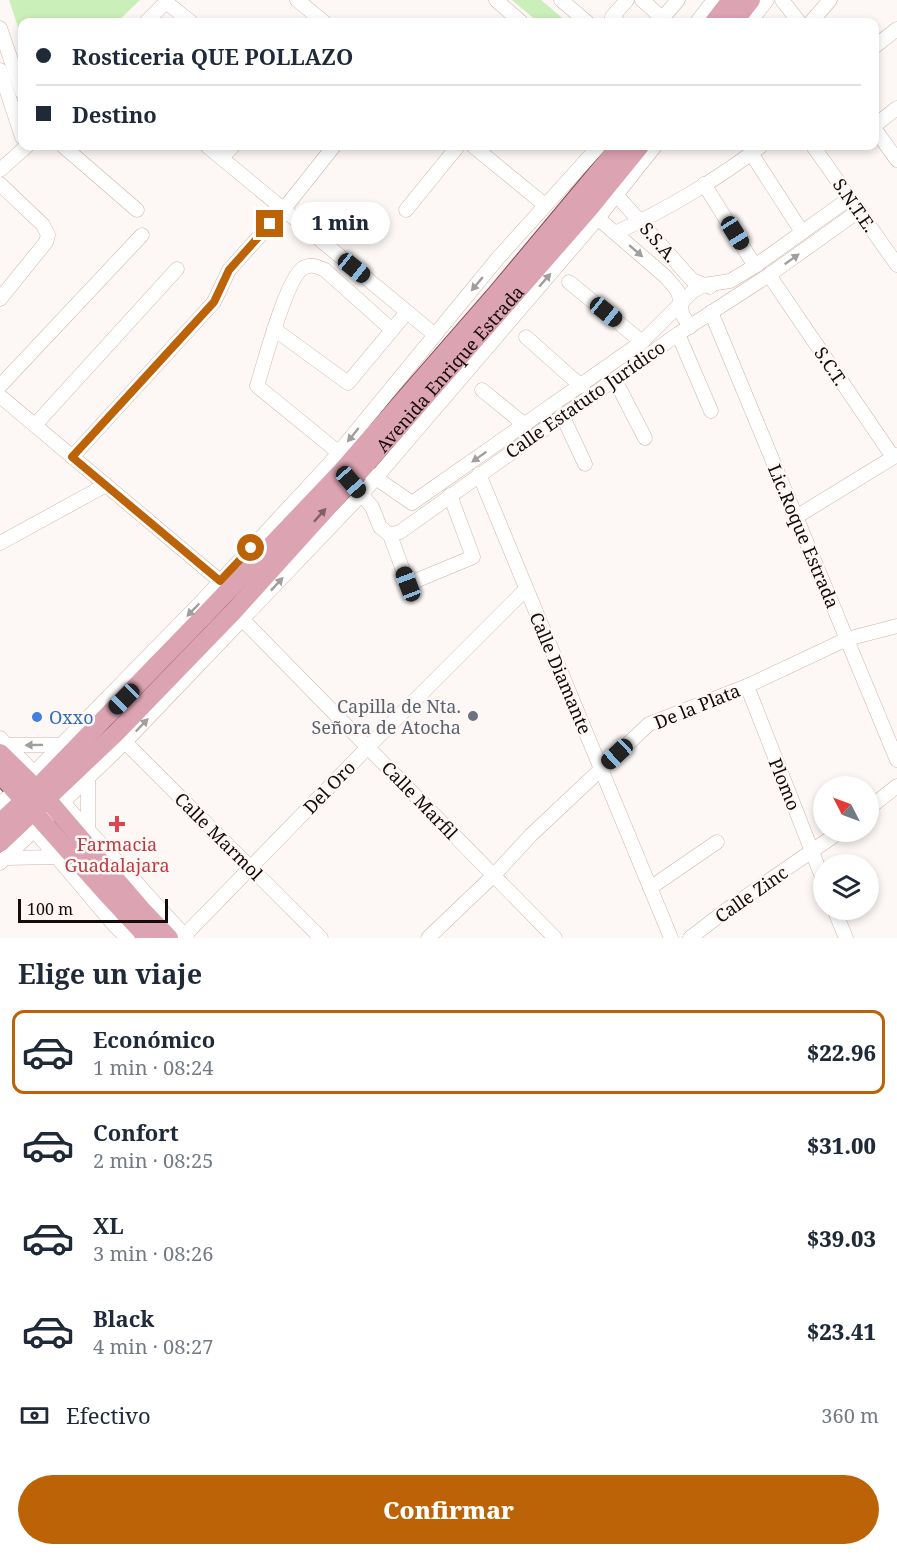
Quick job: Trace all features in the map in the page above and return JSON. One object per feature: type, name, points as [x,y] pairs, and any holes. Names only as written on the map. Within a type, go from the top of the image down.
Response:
[{"type":"main road","points":[[717,18],[731,0]]},
{"type":"main road","points":[[737,18],[751,0]]},
{"type":"main road","name":"Avenida Enrique Estrada","points":[[608,185],[619,150]]},
{"type":"main road","name":"Avenida Enrique Estrada","points":[[2,854],[31,800],[157,665],[225,586],[351,471],[587,209],[637,150]]},
{"type":"main road","name":"Avenida Enrique Estrada","points":[[0,823],[121,737],[307,541],[351,471]]},
{"type":"main road","points":[[112,693],[157,665]]},
{"type":"main road","points":[[2,745],[31,800],[148,938]]},
{"type":"main road","points":[[0,774],[31,800],[143,911],[180,937]]},
{"type":"street","points":[[297,0],[319,18]]},
{"type":"street","points":[[495,0],[516,18]]},
{"type":"street","points":[[561,0],[581,18]]},
{"type":"street","points":[[613,18],[627,0]]},
{"type":"street","points":[[642,0],[658,18]]},
{"type":"street","points":[[663,18],[678,0]]},
{"type":"street","points":[[700,18],[714,0]]},
{"type":"street","points":[[753,18],[767,0]]},
{"type":"street","points":[[782,0],[796,18]]},
{"type":"street","points":[[814,18],[830,0]]},
{"type":"street","points":[[150,18],[167,1],[186,18]]},
{"type":"street","points":[[0,28],[18,80]]},
{"type":"street","points":[[879,43],[897,29]]},
{"type":"street","points":[[0,70],[18,123]]},
{"type":"street","points":[[879,123],[897,108]]},
{"type":"street","points":[[879,134],[897,160]]},
{"type":"street","points":[[0,170],[19,150]]},
{"type":"street","points":[[68,150],[137,210]]},
{"type":"street","points":[[212,150],[435,335]]},
{"type":"street","points":[[222,158],[229,150]]},
{"type":"street","points":[[72,457],[214,302],[229,270],[284,209],[330,150]]},
{"type":"street","points":[[406,210],[455,150]]},
{"type":"street","points":[[478,150],[545,205]]},
{"type":"street","points":[[351,471],[435,335],[498,258],[595,150]]},
{"type":"street","points":[[608,185],[651,150]]},
{"type":"street","points":[[615,233],[642,221],[755,150]]},
{"type":"street","points":[[757,150],[802,232]]},
{"type":"street","name":"S.N.T.E.","points":[[816,150],[897,265]]},
{"type":"street","points":[[0,184],[43,225],[48,235],[46,242],[0,299]]},
{"type":"street","points":[[704,184],[755,266]]},
{"type":"street","name":"S.S.A.","points":[[608,185],[692,280],[719,290],[726,302]]},
{"type":"street","name":"Calle Estatuto Jurídico","points":[[412,503],[642,342],[693,291],[704,285],[730,281],[755,266],[850,198]]},
{"type":"street","name":"S.S.A.","points":[[587,209],[666,277],[676,290],[681,301],[684,330],[711,411]]},
{"type":"street","name":"Calle Estatuto Jurídico","points":[[390,535],[400,532],[562,415],[684,330],[769,275],[860,210]]},
{"type":"street","points":[[0,386],[142,235]]},
{"type":"street","points":[[392,330],[326,270],[312,265],[303,268],[294,277],[274,329],[257,387],[351,471],[412,503],[419,517]]},
{"type":"street","points":[[35,425],[177,269]]},
{"type":"street","name":"S.C.T.","points":[[769,275],[895,456]]},
{"type":"street","points":[[569,282],[642,342]]},
{"type":"street","points":[[274,329],[348,383],[407,312]]},
{"type":"street","name":"Lic.Roque Estrada","points":[[711,312],[897,760]]},
{"type":"street","points":[[526,337],[581,386]]},
{"type":"street","points":[[615,380],[645,438]]},
{"type":"street","points":[[482,390],[525,425]]},
{"type":"street","points":[[0,396],[225,586],[112,693],[62,745],[31,800]]},
{"type":"street","points":[[562,415],[585,464]]},
{"type":"street","points":[[796,517],[895,456]]},
{"type":"street","points":[[351,471],[372,507],[380,527],[390,535],[408,584],[473,557],[450,495]]},
{"type":"street","name":"Calle Diamante","points":[[479,474],[671,938]]},
{"type":"street","points":[[0,543],[106,485]]},
{"type":"street","name":"Del Oro","points":[[180,937],[526,589]]},
{"type":"street","name":"Calle Marfil","points":[[238,616],[555,938]]},
{"type":"street","name":"De la Plata","points":[[428,938],[494,875],[531,835],[649,724],[747,686],[847,639],[897,626]]},
{"type":"street","name":"Plomo","points":[[747,686],[812,852]]},
{"type":"street","points":[[31,800],[88,778],[121,737]]},
{"type":"street","name":"Calle Marmol","points":[[121,737],[321,938]]},
{"type":"street","points":[[2,745],[62,745]]},
{"type":"street","points":[[88,778],[88,830]]},
{"type":"street","points":[[879,800],[897,786]]},
{"type":"street","points":[[31,800],[88,830],[180,937]]},
{"type":"street","points":[[31,800],[57,857],[115,926],[128,938]]},
{"type":"street","points":[[650,888],[717,842]]},
{"type":"street","name":"Calle Zinc","points":[[690,938],[725,910],[826,842]]},
{"type":"street","points":[[2,854],[57,857]]},
{"type":"street","points":[[839,920],[846,938]]},
{"type":"green space","points":[[9,0],[140,0],[121,18],[18,18],[18,27]]},
{"type":"green space","points":[[512,0],[541,0],[562,18],[533,18]]},
{"type":"place","name":"Capilla de Nta. Señora de Atocha","points":[[473,716]]},
{"type":"place","name":"Oxxo","points":[[37,717]]},
{"type":"place","name":"Farmacia Guadalajara","points":[[117,824]]},
{"type":"route","points":[[251,548],[220,581],[72,457],[214,302],[229,270],[270,224]]}]
